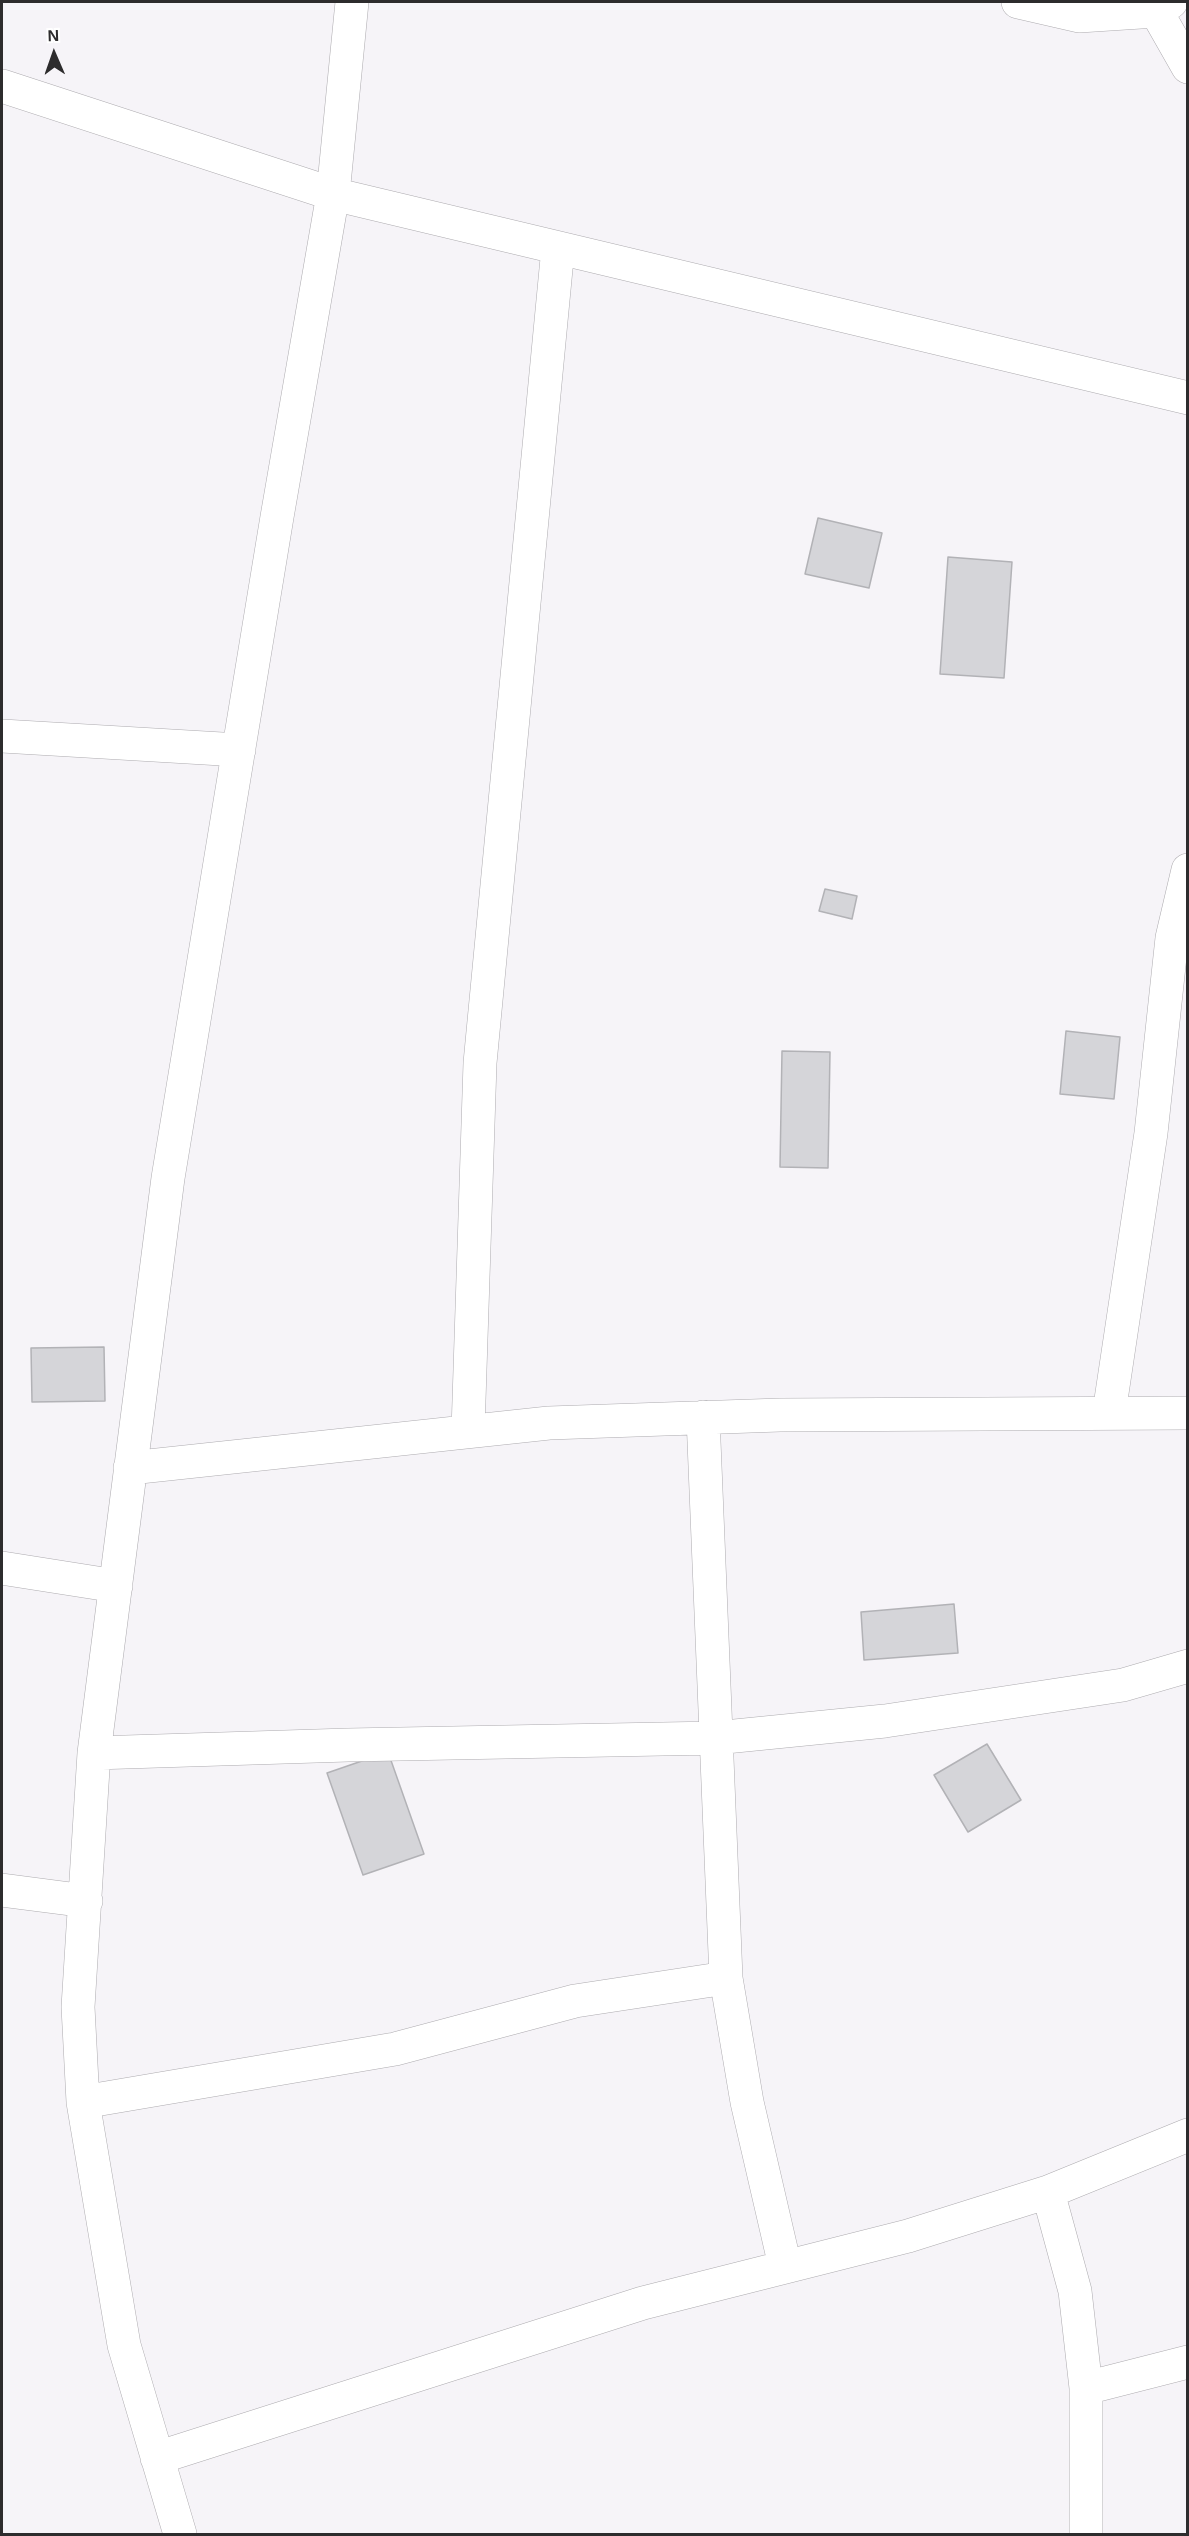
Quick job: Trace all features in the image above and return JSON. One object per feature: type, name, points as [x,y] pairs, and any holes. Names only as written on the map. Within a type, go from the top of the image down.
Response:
[{"type":"street","points":[[180,2535],[124,2345],[83,2102],[78,2007],[94,1753],[168,1178],[333,194],[352,2]]},
{"type":"street","points":[[1018,2],[1080,16],[1159,5],[1188,68]]},
{"type":"street","points":[[2,86],[333,194],[1188,398]]},
{"type":"street","points":[[468,1431],[480,1063],[558,248]]},
{"type":"street","points":[[2,736],[239,750]]},
{"type":"street","points":[[1109,1413],[1151,1133],[1172,938],[1188,870]]},
{"type":"street","points":[[130,1468],[549,1423],[703,1417],[1188,1413]]},
{"type":"street","points":[[703,1417],[726,1978],[747,2102],[785,2266]]},
{"type":"street","points":[[2,1568],[116,1586]]},
{"type":"street","points":[[94,1753],[348,1745],[715,1738],[885,1721],[1123,1685],[1188,1665]]},
{"type":"street","points":[[2,1890],[86,1901]]},
{"type":"street","points":[[83,2102],[396,2049],[575,2001],[726,1978]]},
{"type":"street","points":[[158,2458],[632,2306],[908,2236],[1048,2192],[1188,2135]]},
{"type":"street","points":[[1048,2192],[1075,2291],[1086,2388],[1086,2535]]},
{"type":"street","points":[[1086,2388],[1188,2362]]},
{"type":"building","points":[[818,518],[882,533],[869,588],[805,574]]},
{"type":"building","points":[[948,557],[1012,562],[1004,678],[940,674]]},
{"type":"building","points":[[825,889],[857,896],[852,919],[819,911]]},
{"type":"building","points":[[1066,1031],[1120,1037],[1114,1099],[1060,1094]]},
{"type":"building","points":[[782,1051],[830,1052],[828,1168],[780,1167]]},
{"type":"building","points":[[104,1347],[105,1401],[32,1402],[31,1348]]},
{"type":"building","points":[[954,1604],[958,1653],[864,1660],[861,1612]]},
{"type":"building","points":[[987,1744],[1021,1800],[968,1832],[934,1775]]},
{"type":"building","points":[[388,1752],[424,1854],[363,1875],[327,1773]]}]
